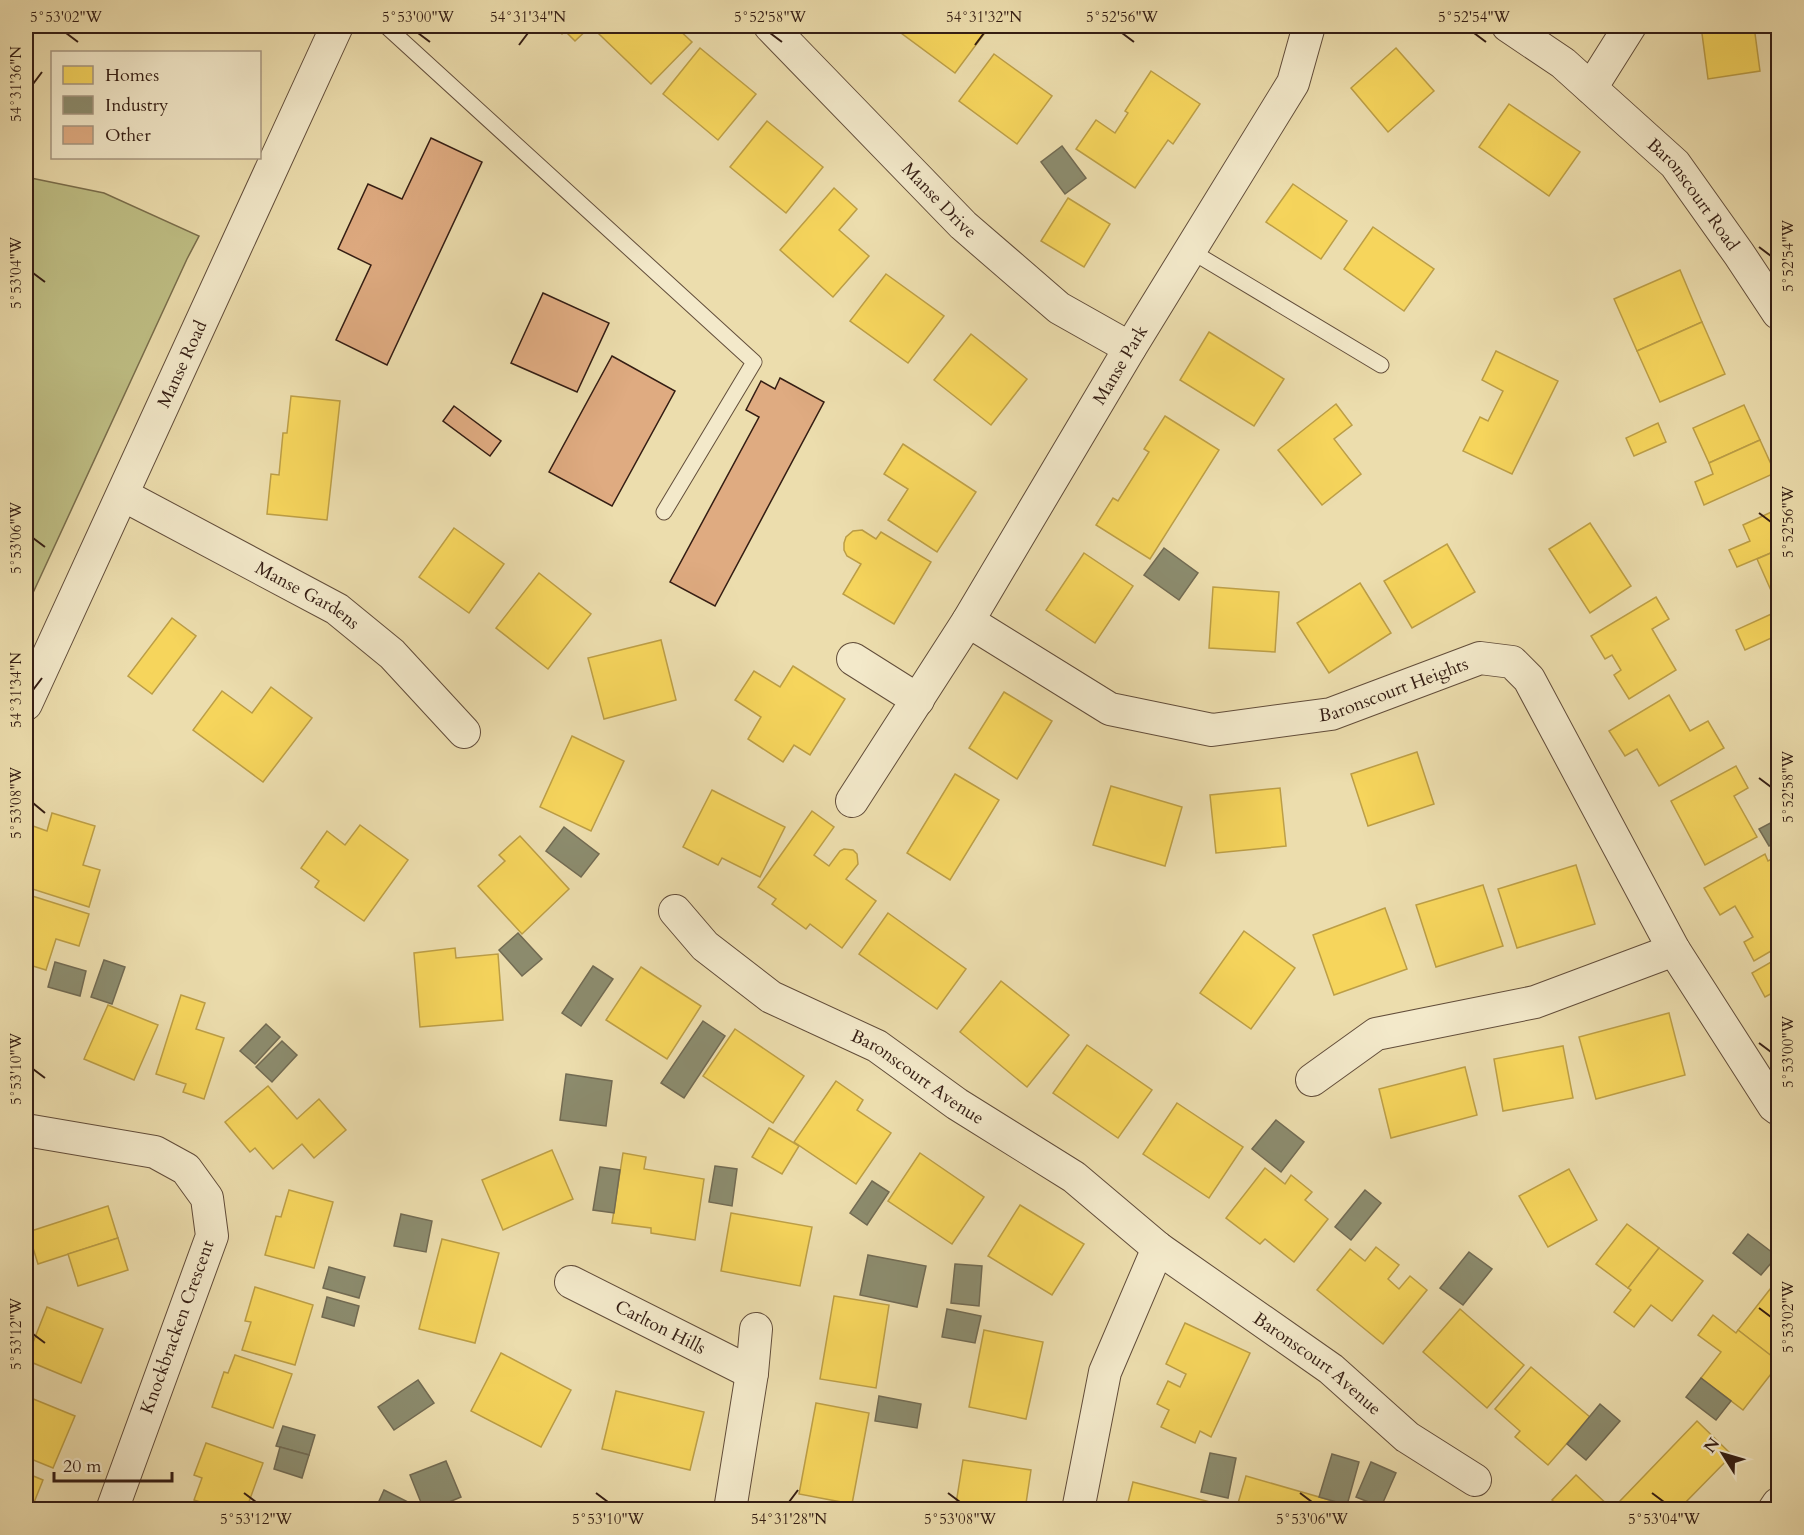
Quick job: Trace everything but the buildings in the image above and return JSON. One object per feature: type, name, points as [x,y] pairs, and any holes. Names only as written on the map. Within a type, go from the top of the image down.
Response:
[{"type":"street","name":"Manse Road","points":[[26,704],[337,26]]},
{"type":"street","name":"Manse Drive","points":[[771,26],[963,225],[1059,308],[1130,348]]},
{"type":"street","name":"Manse Park","points":[[852,801],[968,621],[1130,348],[1293,83],[1309,26]]},
{"type":"street","name":"Baronscourt Road","points":[[1508,26],[1563,63],[1675,164],[1779,313]]},
{"type":"street","points":[[1591,88],[1630,26]]},
{"type":"street","name":"Manse Gardens","points":[[123,495],[338,609],[392,654],[464,732]]},
{"type":"street","name":"Baronscourt Heights","points":[[968,621],[1110,708],[1212,730],[1332,714],[1480,658],[1512,662],[1529,678],[1674,950],[1774,1106],[1779,1109]]},
{"type":"street","points":[[853,659],[918,700]]},
{"type":"street","name":"Baronscourt Avenue","points":[[675,911],[705,946],[771,997],[877,1046],[957,1104],[1074,1178],[1158,1248],[1331,1369],[1407,1437],[1475,1480]]},
{"type":"street","points":[[1312,1080],[1376,1034],[1535,1002],[1674,950]]},
{"type":"street","name":"Knockbracken Crescent","points":[[26,1130],[155,1152],[186,1169],[207,1198],[212,1236],[112,1509]]},
{"type":"street","points":[[1078,1509],[1105,1372],[1158,1248]]},
{"type":"street","name":"Carlton Hills","points":[[571,1282],[752,1373]]},
{"type":"street","points":[[730,1509],[752,1373],[756,1329]]},
{"type":"street","points":[[1774,1509],[1779,1504]]},
{"type":"lane","points":[[386,26],[754,362],[664,512]]},
{"type":"lane","points":[[1191,251],[1381,365]]},
{"type":"green space","points":[[26,177],[104,193],[199,236],[26,608]]}]
